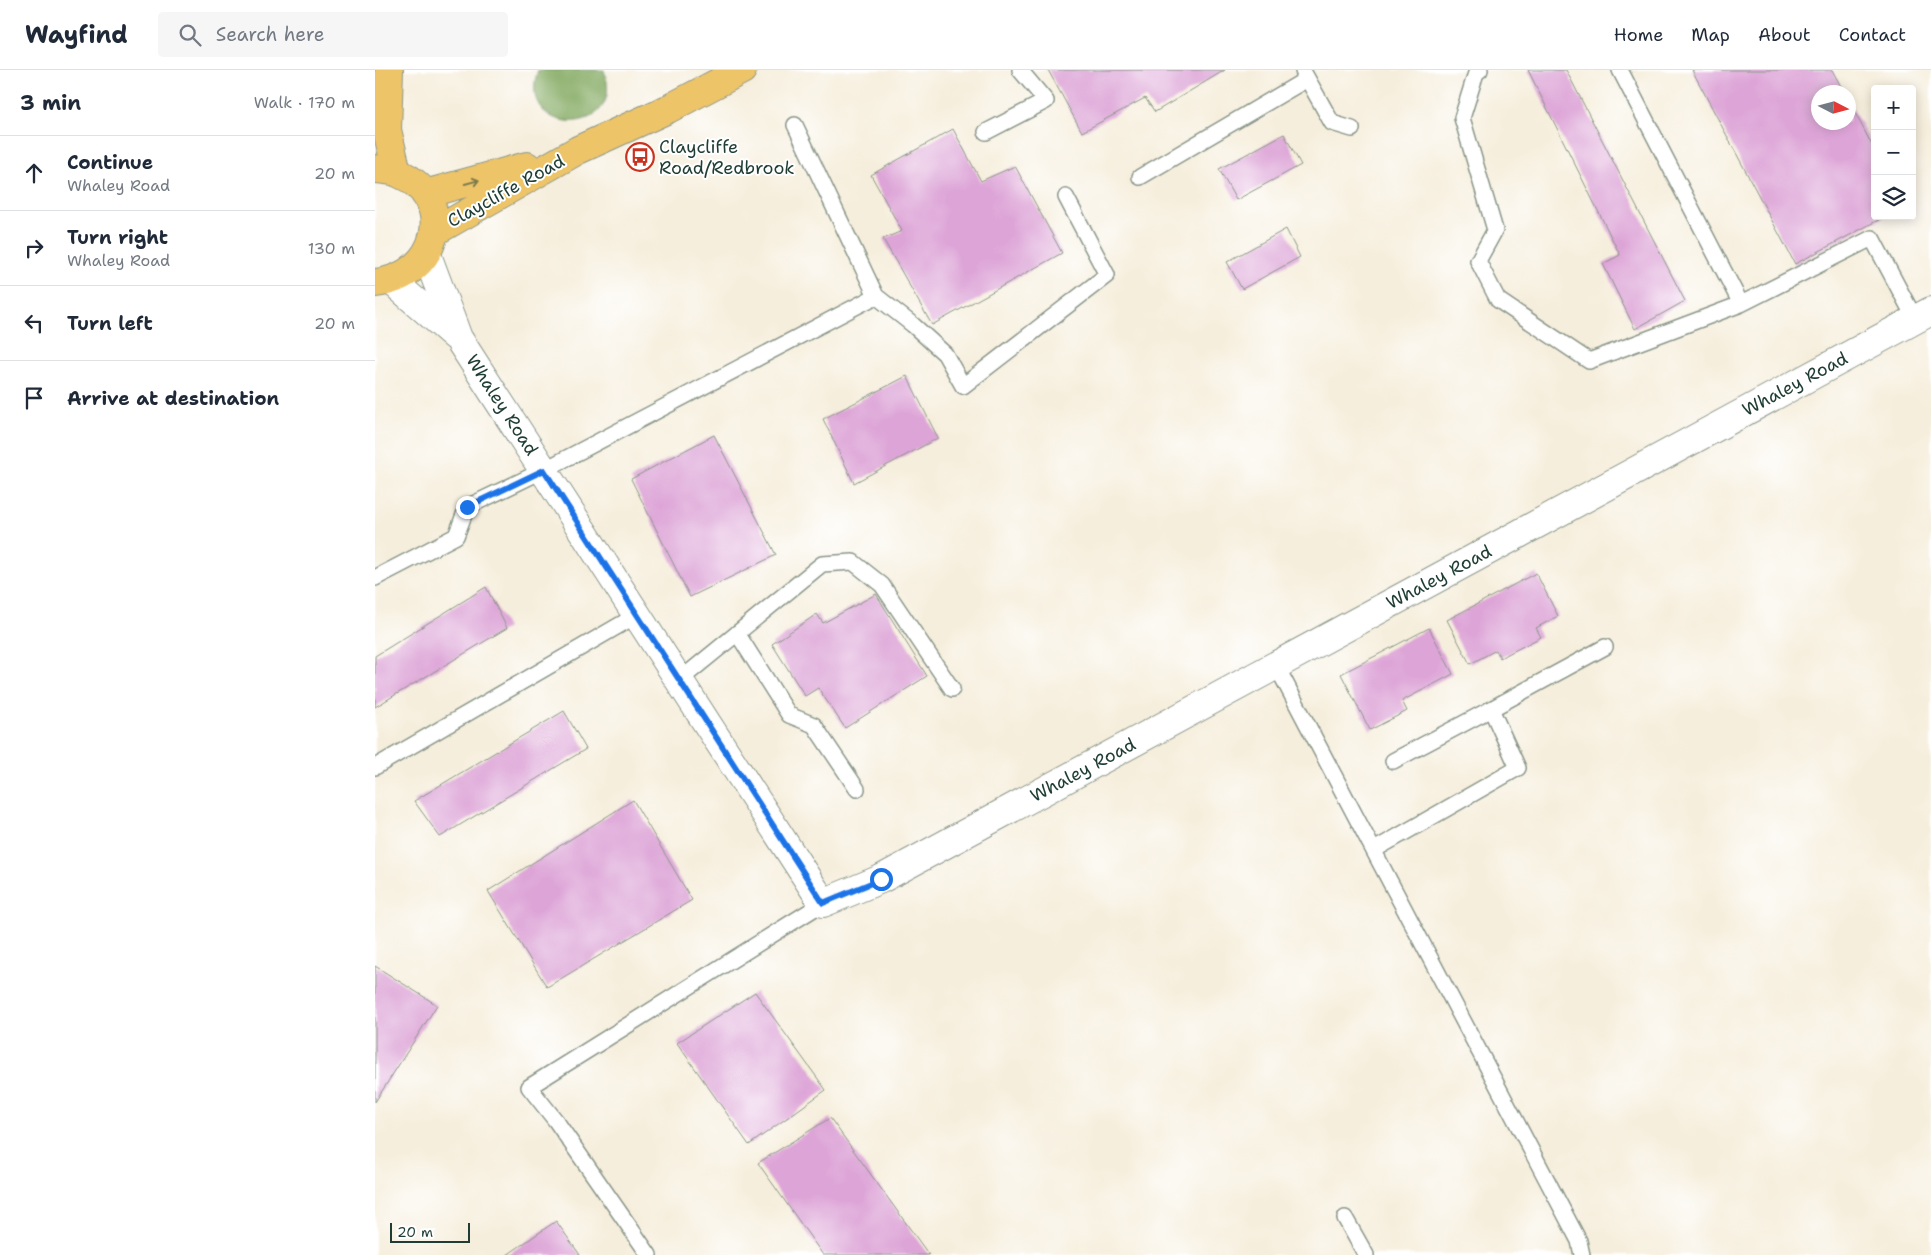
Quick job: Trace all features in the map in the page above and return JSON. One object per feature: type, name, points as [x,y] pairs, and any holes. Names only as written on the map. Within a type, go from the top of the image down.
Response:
[{"type":"main road","points":[[375,92],[380,70]]},
{"type":"main road","points":[[389,70],[386,171],[417,185],[425,194],[433,210],[431,243]]},
{"type":"main road","name":"Claycliffe Road","points":[[383,282],[413,270],[431,243],[578,150],[668,109],[742,70]]},
{"type":"main road","name":"Claycliffe Road","points":[[425,194],[578,150]]},
{"type":"street","name":"Whaley Road","points":[[431,243],[459,338],[823,903],[881,879],[1923,315]]},
{"type":"street","name":"Whaley Road","points":[[383,282],[459,338]]},
{"type":"lane","points":[[986,132],[1046,101],[1020,70]]},
{"type":"lane","points":[[1481,70],[1476,73],[1462,118],[1495,230],[1478,261],[1498,300],[1589,361],[1741,304],[1872,238],[1923,315]]},
{"type":"lane","points":[[1620,70],[1741,304]]},
{"type":"lane","points":[[1141,177],[1305,74],[1332,123],[1352,129]]},
{"type":"lane","points":[[795,125],[876,296],[913,325],[945,354],[963,386],[1107,275],[1066,197]]},
{"type":"lane","points":[[375,578],[455,536],[467,507],[544,470],[876,296]]},
{"type":"lane","points":[[680,680],[822,564],[853,562],[882,586],[952,689]]},
{"type":"lane","points":[[375,767],[637,615]]},
{"type":"lane","points":[[737,633],[789,715],[814,725],[857,789]]},
{"type":"lane","points":[[1393,762],[1605,647]]},
{"type":"lane","points":[[1277,665],[1579,1241],[1582,1255]]},
{"type":"lane","points":[[1374,850],[1518,768],[1491,709]]},
{"type":"lane","points":[[649,1255],[556,1121],[529,1087],[823,903]]},
{"type":"lane","points":[[1345,1218],[1366,1255]]},
{"type":"green space","points":[[538,70],[604,70],[607,93],[601,109],[588,118],[571,121],[554,118],[541,108],[535,92]]},
{"type":"building","points":[[1048,70],[1225,70],[1155,112],[1145,98],[1082,132]]},
{"type":"building","points":[[1528,70],[1566,70],[1685,301],[1635,329],[1603,264],[1620,255]]},
{"type":"building","points":[[1692,70],[1832,70],[1840,85],[1811,85],[1811,130],[1856,130],[1856,114],[1871,143],[1871,220],[1878,220],[1795,264]]},
{"type":"building","points":[[953,129],[981,181],[1015,166],[1062,253],[932,325],[883,239],[902,231],[871,175]]},
{"type":"building","points":[[1284,134],[1301,165],[1236,200],[1219,169]]},
{"type":"building","points":[[1286,229],[1300,257],[1242,289],[1227,262]]},
{"type":"building","points":[[907,376],[938,438],[854,483],[823,419]]},
{"type":"building","points":[[714,435],[776,555],[690,597],[631,479]]},
{"type":"building","points":[[1536,573],[1558,616],[1536,628],[1541,637],[1500,658],[1496,650],[1470,664],[1447,620]]},
{"type":"building","points":[[486,587],[507,628],[375,707],[375,656]]},
{"type":"building","points":[[876,594],[927,676],[845,728],[818,688],[805,696],[772,644],[817,614],[823,623]]},
{"type":"building","points":[[1429,628],[1453,674],[1402,701],[1407,711],[1370,730],[1341,674]]},
{"type":"building","points":[[564,711],[586,749],[440,837],[414,801]]},
{"type":"building","points":[[633,800],[692,900],[547,987],[488,891]]},
{"type":"building","points":[[375,966],[437,1005],[375,1102]]},
{"type":"building","points":[[755,992],[826,1090],[749,1145],[677,1043]]},
{"type":"building","points":[[830,1118],[929,1255],[823,1255],[758,1163]]},
{"type":"building","points":[[556,1221],[580,1255],[507,1255]]},
{"type":"place","name":"Claycliffe Road/Redbrook","points":[[640,157]]},
{"type":"route","points":[[467,507],[544,470],[823,903],[881,879]]}]
